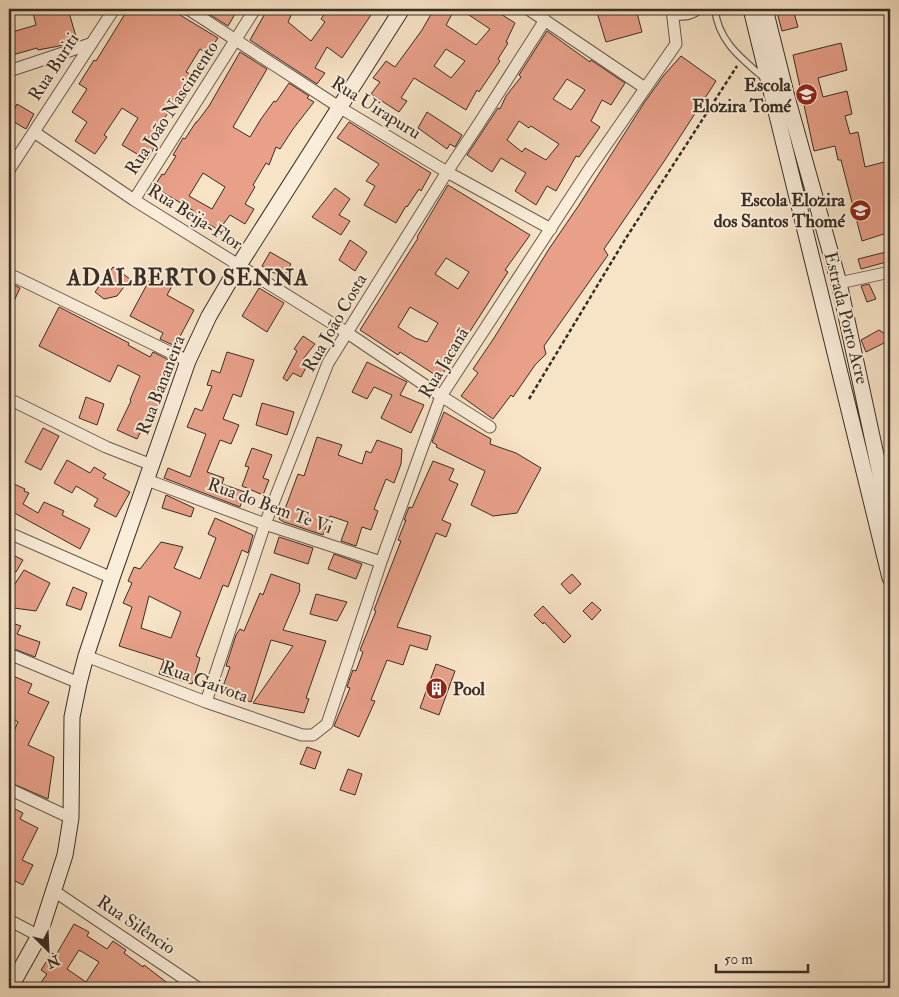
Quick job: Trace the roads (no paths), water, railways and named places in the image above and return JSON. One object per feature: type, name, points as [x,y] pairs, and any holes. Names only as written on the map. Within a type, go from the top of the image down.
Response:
[{"type":"main road","name":"Rua Bananeira","points":[[10,988],[40,936],[65,855],[72,818],[72,717],[78,684],[112,578],[188,361],[209,316],[239,265],[402,9]]},
{"type":"main road","name":"Estrada Porto Acre","points":[[751,9],[890,578]]},
{"type":"main road","name":"Estrada Porto Acre","points":[[766,9],[787,97],[839,283],[890,520]]},
{"type":"street","name":"Rua Buriti","points":[[9,170],[114,9]]},
{"type":"street","name":"Rua Uirapuru","points":[[188,9],[339,107],[447,172],[551,229]]},
{"type":"street","name":"Rua João Nascimento","points":[[134,200],[255,9]]},
{"type":"street","points":[[528,9],[645,88]]},
{"type":"street","name":"Rua Jacanã","points":[[313,735],[327,724],[381,562],[440,396],[676,44],[673,13]]},
{"type":"street","name":"Rua João Costa","points":[[206,702],[265,524],[328,363],[447,172],[545,20]]},
{"type":"street","points":[[9,71],[90,44]]},
{"type":"street","name":"Rua Beija-Flor","points":[[34,132],[134,200],[346,332],[440,396],[490,427]]},
{"type":"street","points":[[839,283],[890,272]]},
{"type":"street","points":[[9,274],[188,361]]},
{"type":"street","points":[[9,399],[106,447],[152,465]]},
{"type":"street","name":"Rua do Bem Te Vi","points":[[147,480],[265,524],[381,562]]},
{"type":"street","points":[[9,533],[112,578]]},
{"type":"street","points":[[9,654],[78,684]]},
{"type":"street","name":"Rua Gaivota","points":[[86,656],[206,702],[302,735],[313,735]]},
{"type":"street","points":[[9,789],[72,818]]},
{"type":"street","name":"Rua Silêncio","points":[[54,891],[198,988]]},
{"type":"street","points":[[9,920],[40,936]]},
{"type":"lane","points":[[673,13],[687,17],[701,9]]},
{"type":"lane","points":[[715,9],[716,22],[727,42],[742,59],[767,80]]},
{"type":"place","name":"Escola Elozira Tomé","points":[[807,95]]},
{"type":"place","name":"Escola Elozira dos Santos Thomé","points":[[861,210]]},
{"type":"place","name":"Pool","points":[[437,689]]},
{"type":"district","name":"ADALBERTO SENNA","points":[[188,278]]}]
